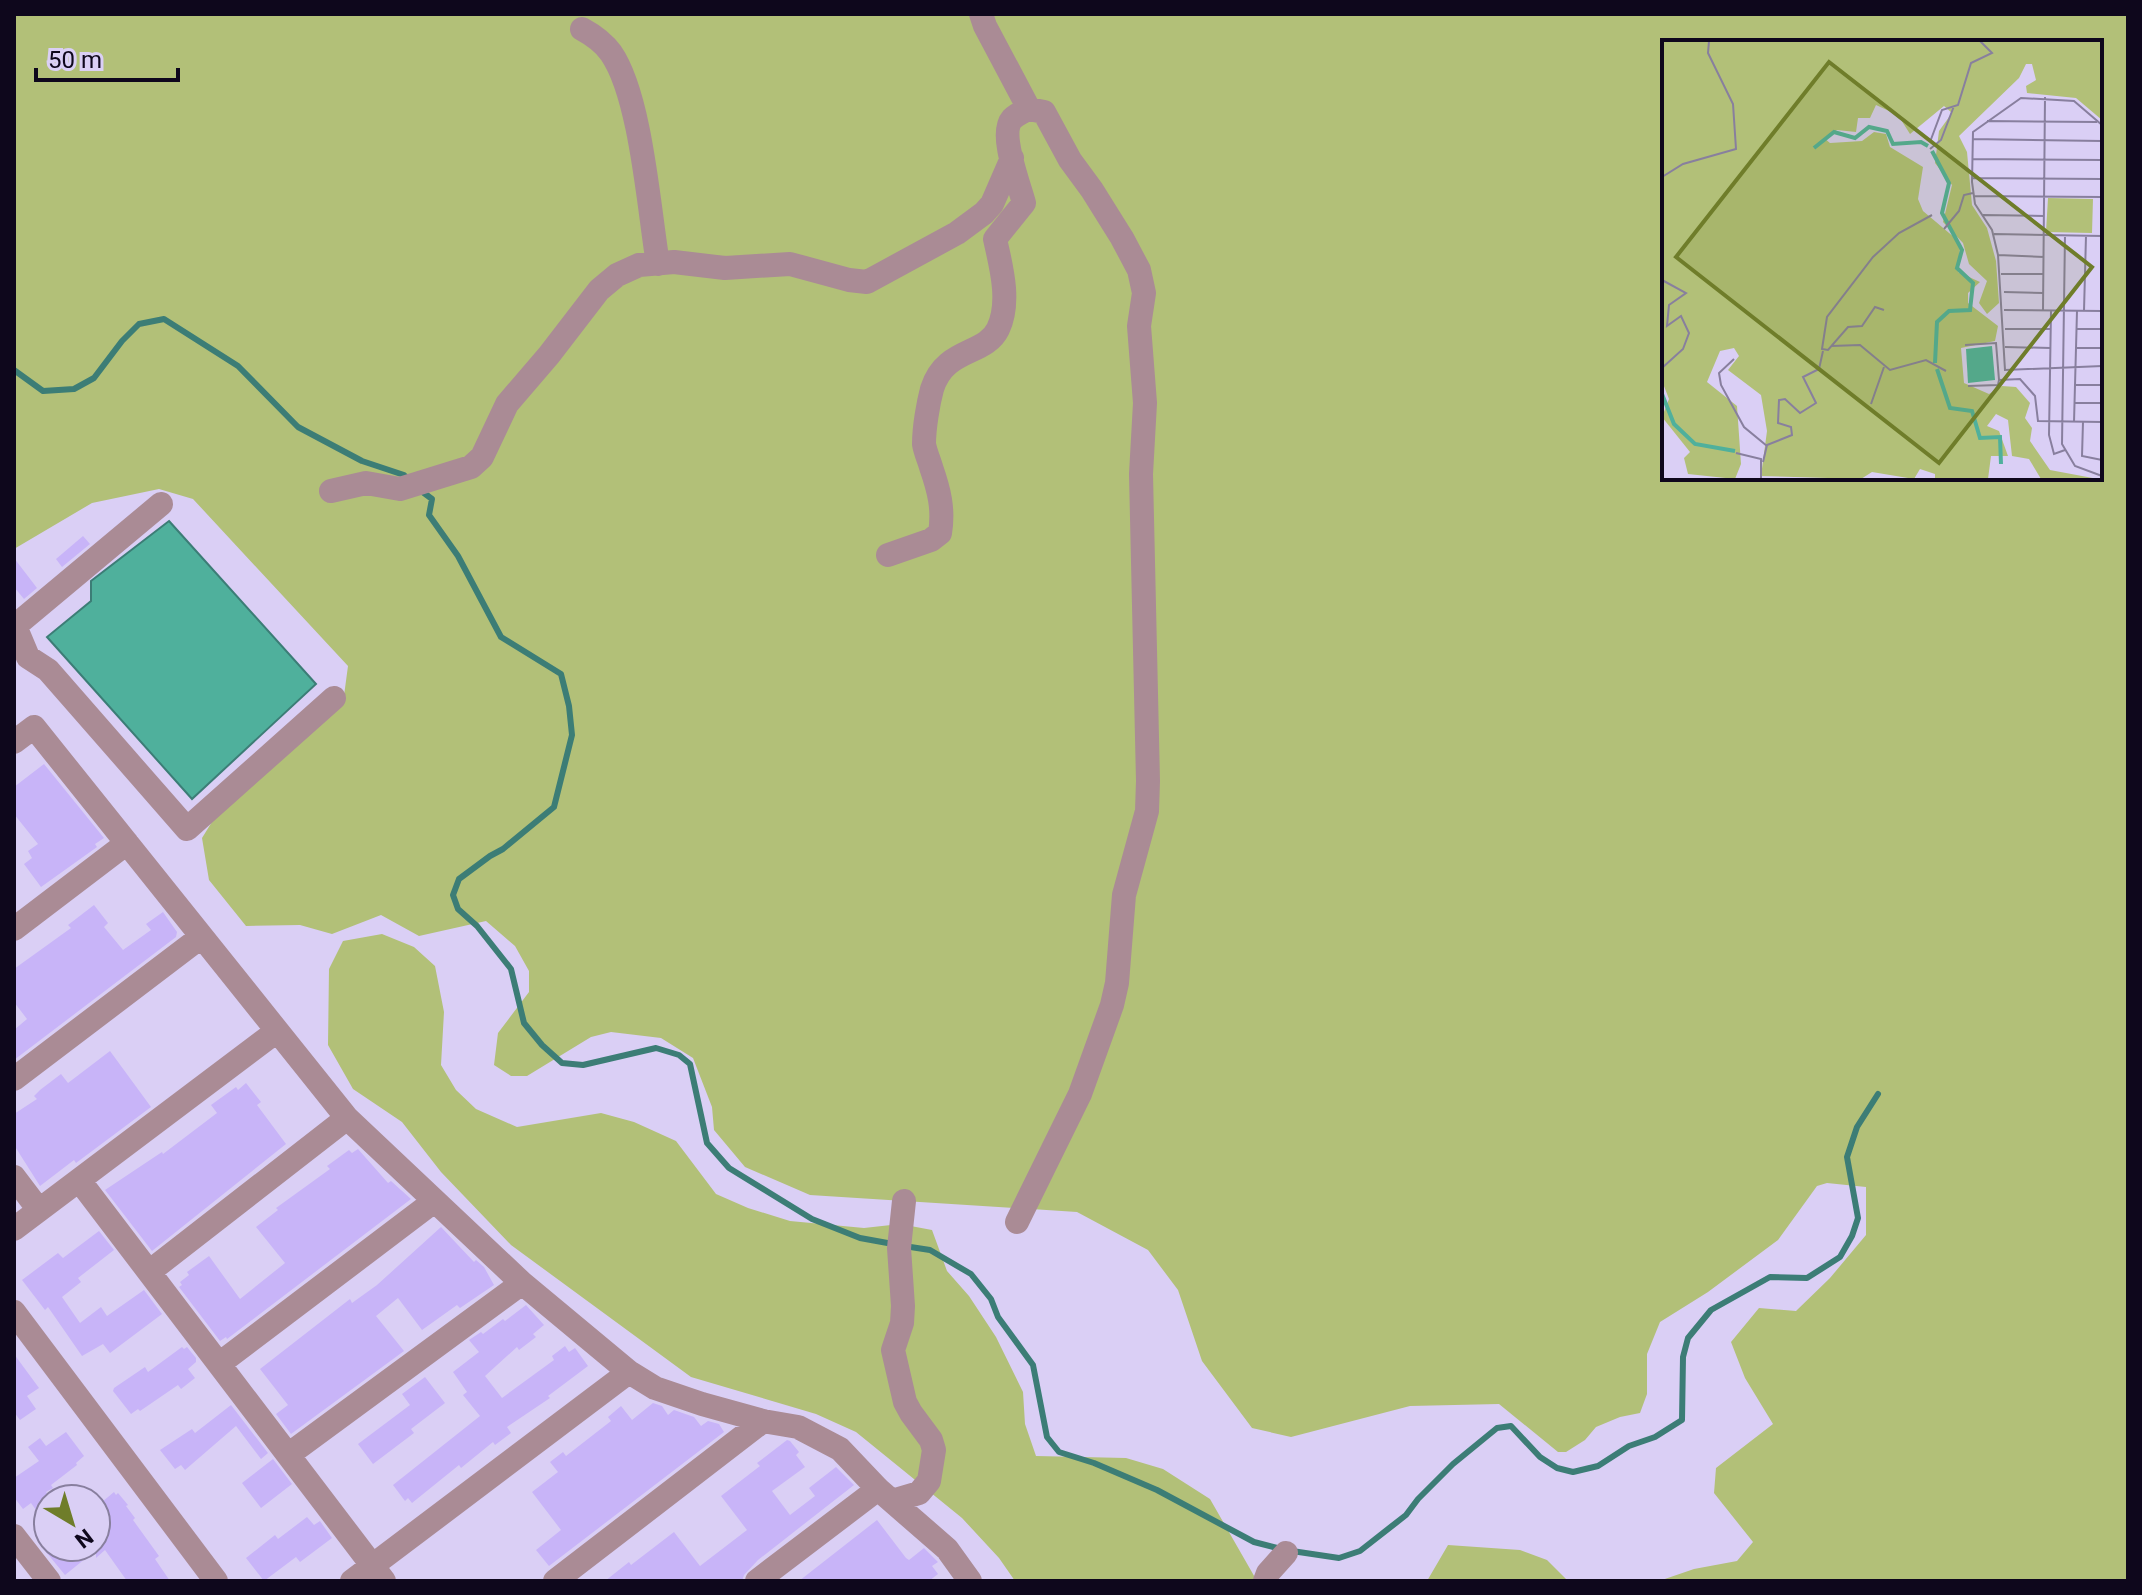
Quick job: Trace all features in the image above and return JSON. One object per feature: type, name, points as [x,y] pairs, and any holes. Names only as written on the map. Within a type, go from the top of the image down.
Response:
[{"type":"street","points":[[981,14],[1029,109]]},
{"type":"street","points":[[582,29],[596,37],[611,53],[631,103],[658,264]]},
{"type":"street","points":[[888,555],[931,540],[940,533],[943,514],[924,444],[932,390],[939,373],[949,362],[991,338],[998,330],[1004,291],[995,239],[1024,203],[1008,129],[1013,118],[1029,109],[1044,112],[1070,160],[1092,190],[1139,270],[1144,293],[1139,326],[1145,403],[1141,488],[1148,781],[1147,811],[1124,895],[1117,983],[1112,1005],[1080,1094],[1017,1222]]},
{"type":"street","points":[[331,491],[366,483],[400,489],[471,467],[482,457],[507,404],[599,290],[628,270],[639,265],[674,262],[725,268],[790,264],[867,282],[957,233],[984,213],[992,204],[1012,158]]},
{"type":"street","points":[[161,504],[15,626],[21,663],[48,670],[187,829],[334,698]]},
{"type":"street","points":[[14,742],[34,727],[347,1118],[522,1283],[629,1372],[655,1388],[763,1421],[798,1427],[840,1449],[885,1495],[947,1549],[961,1577]]},
{"type":"street","points":[[14,929],[127,843]]},
{"type":"street","points":[[14,1079],[201,937]]},
{"type":"street","points":[[14,1229],[277,1031]]},
{"type":"street","points":[[149,1272],[347,1118]]},
{"type":"street","points":[[14,1177],[39,1210]]},
{"type":"street","points":[[79,1180],[378,1573]]},
{"type":"street","points":[[757,1581],[885,1495],[919,1493],[929,1481],[934,1450],[931,1440],[905,1402],[893,1350],[902,1323],[899,1248],[904,1201]]},
{"type":"street","points":[[219,1364],[433,1202]]},
{"type":"street","points":[[288,1455],[522,1283]]},
{"type":"street","points":[[14,1312],[216,1581]]},
{"type":"street","points":[[352,1581],[378,1573],[629,1372]]},
{"type":"street","points":[[555,1581],[763,1421]]},
{"type":"street","points":[[14,1536],[49,1581]]},
{"type":"street","points":[[1265,1581],[1286,1553]]},
{"type":"shaded area","points":[[14,14],[2128,14],[2128,1581],[1659,1581],[1694,1569],[1737,1561],[1753,1542],[1714,1493],[1716,1468],[1773,1424],[1745,1378],[1731,1342],[1759,1308],[1796,1311],[1830,1278],[1866,1235],[1866,1187],[1827,1183],[1817,1186],[1778,1240],[1708,1292],[1660,1322],[1647,1354],[1647,1394],[1640,1413],[1596,1427],[1585,1440],[1566,1452],[1558,1452],[1499,1404],[1410,1406],[1291,1437],[1252,1428],[1202,1361],[1178,1290],[1148,1250],[1077,1212],[810,1195],[745,1167],[714,1130],[712,1107],[693,1058],[661,1038],[611,1032],[591,1037],[527,1076],[511,1076],[494,1065],[498,1033],[529,992],[529,971],[515,946],[486,921],[419,936],[381,915],[332,934],[300,925],[246,926],[209,880],[202,838],[228,796],[343,703],[348,666],[193,499],[159,489],[92,503],[14,549]]},
{"type":"shaded area","points":[[169,521],[316,684],[192,799],[47,637],[91,601],[91,581]]},
{"type":"shaded area","points":[[382,934],[414,947],[435,966],[444,1012],[441,1065],[456,1090],[476,1109],[517,1127],[601,1113],[634,1122],[676,1141],[716,1194],[748,1208],[790,1221],[864,1228],[900,1224],[932,1230],[947,1271],[969,1296],[996,1337],[1023,1392],[1025,1424],[1036,1456],[1126,1458],[1163,1469],[1210,1499],[1257,1581],[1015,1581],[999,1558],[962,1518],[856,1432],[816,1414],[691,1377],[511,1245],[441,1172],[402,1122],[353,1089],[328,1045],[329,969],[343,941]]},
{"type":"shaded area","points":[[1448,1545],[1520,1550],[1547,1560],[1568,1581],[1427,1581]]},
{"type":"building","points":[[83,536],[90,544],[62,567],[56,559]]},
{"type":"building","points":[[14,558],[37,588],[24,599],[14,587]]},
{"type":"building","points":[[44,764],[104,838],[95,844],[97,847],[41,887],[24,864],[32,858],[28,851],[38,844],[14,814],[14,787]]},
{"type":"building","points":[[94,905],[108,923],[104,927],[123,950],[151,930],[146,924],[163,912],[177,932],[176,937],[14,1060],[14,1030],[27,1019],[14,1002],[14,969],[71,928],[68,925]]},
{"type":"building","points":[[110,1051],[151,1107],[40,1186],[14,1145],[14,1114],[37,1099],[34,1096],[61,1074],[68,1083]]},
{"type":"building","points":[[246,1083],[261,1102],[257,1105],[286,1144],[152,1251],[105,1190],[163,1154],[217,1113],[211,1105]]},
{"type":"building","points":[[358,1149],[388,1183],[391,1181],[411,1199],[227,1339],[220,1341],[179,1287],[182,1285],[180,1282],[189,1275],[187,1272],[209,1256],[240,1299],[285,1263],[256,1227],[278,1210],[276,1208],[330,1169],[327,1166],[349,1150],[352,1153]]},
{"type":"building","points":[[441,1227],[474,1262],[476,1260],[484,1267],[494,1285],[460,1308],[457,1305],[422,1330],[398,1298],[376,1316],[404,1351],[291,1434],[276,1414],[288,1405],[260,1369],[350,1299],[352,1303],[377,1285]]},
{"type":"building","points":[[99,1231],[114,1250],[78,1278],[81,1282],[62,1297],[80,1323],[101,1307],[107,1316],[144,1290],[162,1314],[110,1353],[103,1344],[82,1356],[48,1307],[45,1310],[22,1280],[58,1253],[63,1258]]},
{"type":"building","points":[[526,1305],[544,1325],[533,1334],[536,1337],[519,1350],[517,1347],[485,1376],[502,1398],[554,1360],[552,1356],[565,1346],[569,1352],[575,1348],[588,1366],[548,1396],[550,1398],[507,1427],[511,1433],[495,1445],[493,1442],[461,1468],[459,1465],[412,1503],[408,1498],[405,1501],[393,1485],[480,1416],[463,1395],[467,1392],[453,1372],[479,1352],[469,1340],[503,1319],[505,1321]]},
{"type":"building","points":[[182,1347],[187,1347],[196,1358],[188,1369],[195,1378],[181,1389],[178,1385],[131,1414],[113,1391],[114,1388],[145,1367],[148,1372]]},
{"type":"building","points":[[14,1354],[39,1388],[27,1396],[36,1409],[20,1420],[14,1412]]},
{"type":"building","points":[[425,1377],[445,1403],[411,1429],[414,1433],[373,1464],[358,1444],[410,1405],[402,1394]]},
{"type":"building","points":[[653,1403],[662,1406],[668,1415],[674,1410],[694,1417],[701,1426],[708,1421],[719,1424],[724,1432],[549,1566],[536,1550],[561,1530],[532,1492],[558,1472],[550,1462],[563,1452],[566,1456],[611,1421],[608,1417],[621,1406],[632,1420]]},
{"type":"building","points":[[231,1405],[268,1453],[261,1459],[236,1426],[185,1470],[181,1465],[175,1469],[160,1450],[192,1429],[195,1433]]},
{"type":"building","points":[[66,1432],[84,1456],[54,1483],[32,1483],[32,1504],[23,1509],[14,1497],[14,1478],[39,1461],[28,1447],[40,1438],[46,1446]]},
{"type":"building","points":[[787,1440],[799,1452],[796,1455],[805,1467],[772,1491],[790,1515],[815,1496],[809,1488],[836,1467],[854,1485],[758,1560],[742,1581],[605,1581],[674,1532],[700,1566],[747,1530],[721,1496]]},
{"type":"building","points":[[273,1459],[292,1484],[261,1508],[242,1483]]},
{"type":"building","points":[[118,1493],[128,1505],[135,1518],[133,1520],[159,1556],[155,1559],[170,1581],[127,1581],[112,1560],[112,1494]]},
{"type":"building","points":[[307,1517],[314,1525],[320,1521],[332,1538],[300,1562],[296,1557],[264,1581],[246,1558],[275,1535],[278,1539]]},
{"type":"building","points":[[877,1520],[909,1560],[924,1548],[938,1562],[932,1566],[938,1574],[929,1581],[799,1581]]},
{"type":"building","points":[[55,1563],[80,1563],[65,1575]]},
{"type":"waterway","points":[[14,370],[43,391],[74,389],[94,378],[139,324],[164,319],[238,366],[298,427],[362,461],[404,475],[409,480]]},
{"type":"waterway","points":[[420,490],[432,499],[429,515],[458,556],[501,637],[561,674],[569,706],[572,735],[554,807],[503,849],[459,879],[453,895],[458,909],[477,926],[511,969],[524,1023],[562,1063],[583,1065],[656,1048],[679,1055],[690,1064],[707,1143],[729,1168],[812,1219],[860,1238],[893,1244]]},
{"type":"waterway","points":[[1292,1551],[1339,1558],[1360,1551],[1406,1515],[1453,1464],[1497,1428],[1511,1426],[1540,1457],[1557,1468],[1573,1472],[1598,1466],[1629,1446],[1655,1437],[1682,1420],[1683,1357],[1688,1338],[1711,1310],[1770,1277],[1807,1278],[1840,1257],[1858,1218],[1847,1157],[1857,1127],[1878,1094]]},
{"type":"waterway","points":[[904,1246],[930,1250],[971,1274],[991,1299],[998,1317],[1033,1365],[1047,1437],[1059,1452],[1157,1490],[1254,1542],[1281,1549]]}]
